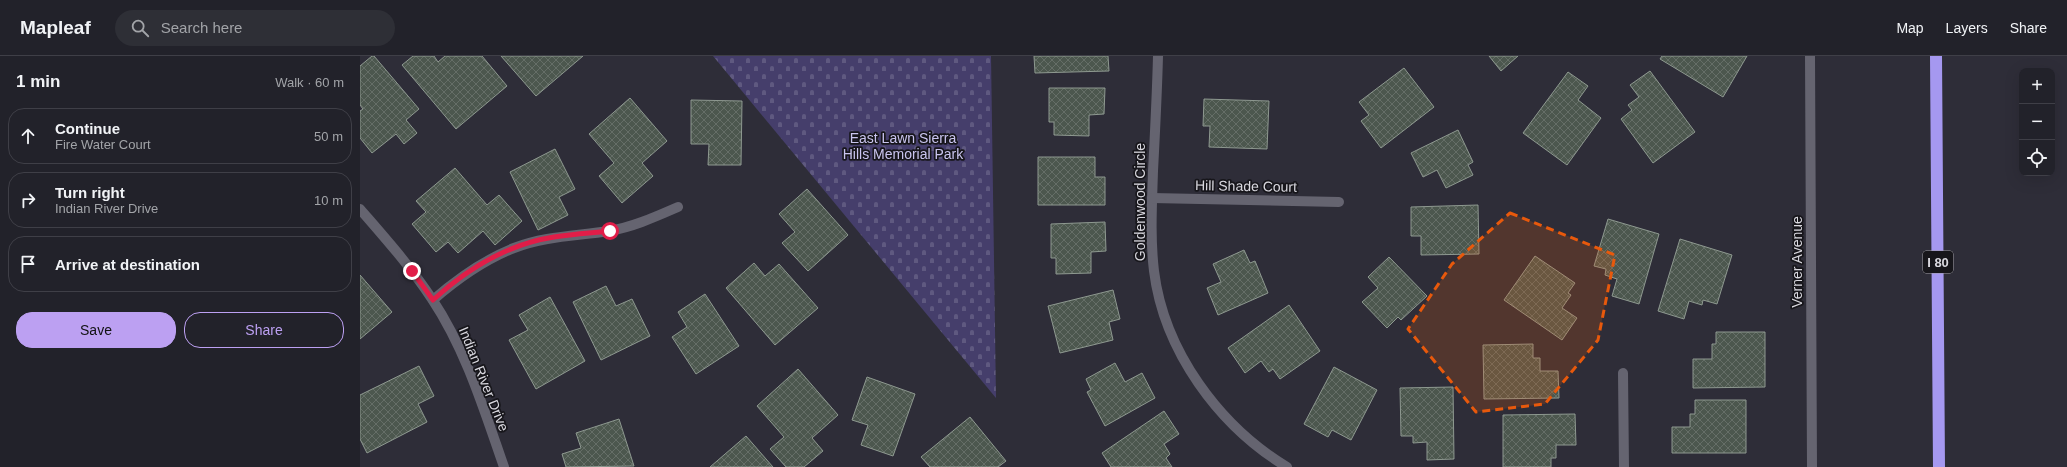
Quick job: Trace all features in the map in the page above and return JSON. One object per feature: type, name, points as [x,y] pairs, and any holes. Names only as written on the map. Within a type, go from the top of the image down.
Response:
[{"type":"highway","name":"I 80","points":[[1936,56],[1939,467]]},
{"type":"street","name":"Goldenwood Circle","points":[[1158,56],[1151,235],[1154,272],[1169,326],[1184,361],[1216,407],[1242,434],[1272,458],[1287,467]]},
{"type":"street","name":"Verner Avenue","points":[[1810,56],[1812,467]]},
{"type":"street","name":"Hill Shade Court","points":[[1152,198],[1339,202]]},
{"type":"street","points":[[433,300],[447,287],[478,265],[514,248],[553,237],[610,231],[644,222],[678,207]]},
{"type":"street","name":"Indian River Drive","points":[[360,209],[412,271],[433,300],[455,338],[474,382],[504,467]]},
{"type":"street","points":[[1623,372],[1624,467]]},
{"type":"highlighted area","points":[[1510,213],[1615,255],[1598,340],[1545,404],[1476,412],[1408,329],[1452,264]]},
{"type":"green space","name":"East Lawn Sierra Hills Memorial Park","points":[[713,56],[991,56],[996,398]]},
{"type":"building","points":[[374,56],[419,109],[406,120],[417,133],[404,144],[396,134],[372,153],[360,138],[360,111],[363,109],[360,105],[360,66]]},
{"type":"building","points":[[413,56],[434,56],[438,62],[445,56],[482,56],[507,86],[456,129],[402,65]]},
{"type":"building","points":[[501,56],[583,56],[536,96]]},
{"type":"building","points":[[1034,56],[1108,56],[1109,71],[1035,73]]},
{"type":"building","points":[[1489,56],[1518,56],[1501,71]]},
{"type":"building","points":[[1662,56],[1747,56],[1723,97],[1660,59]]},
{"type":"building","points":[[1404,68],[1434,107],[1381,148],[1361,121],[1369,115],[1359,102]]},
{"type":"building","points":[[1650,71],[1695,132],[1653,163],[1621,119],[1632,110],[1628,105],[1639,97],[1630,85]]},
{"type":"building","points":[[1568,72],[1588,86],[1578,100],[1601,118],[1567,165],[1523,133]]},
{"type":"building","points":[[1049,88],[1105,88],[1104,114],[1089,115],[1089,136],[1054,135],[1054,122],[1049,122]]},
{"type":"building","points":[[630,98],[667,141],[642,163],[653,176],[622,203],[599,176],[614,163],[589,134]]},
{"type":"building","points":[[1204,99],[1269,101],[1267,149],[1209,147],[1210,126],[1203,126]]},
{"type":"building","points":[[691,100],[742,101],[741,165],[708,165],[709,144],[691,144]]},
{"type":"building","points":[[1458,130],[1473,162],[1468,165],[1473,175],[1446,188],[1437,170],[1423,177],[1411,153]]},
{"type":"building","points":[[555,149],[575,189],[559,197],[568,215],[538,230],[510,172]]},
{"type":"building","points":[[1038,157],[1095,157],[1095,177],[1105,177],[1105,205],[1038,205]]},
{"type":"building","points":[[455,168],[487,205],[499,195],[522,221],[495,245],[483,231],[458,253],[448,242],[436,252],[412,224],[426,212],[416,201]]},
{"type":"building","points":[[807,189],[848,235],[808,271],[782,243],[795,232],[779,214]]},
{"type":"building","points":[[1478,205],[1479,254],[1421,255],[1421,236],[1411,236],[1411,207]]},
{"type":"building","points":[[1608,219],[1659,234],[1639,304],[1612,296],[1617,279],[1605,275],[1606,269],[1594,266]]},
{"type":"building","points":[[1105,222],[1106,251],[1091,252],[1091,273],[1056,274],[1056,258],[1051,258],[1051,224]]},
{"type":"building","points":[[1680,239],[1732,255],[1717,304],[1703,300],[1702,305],[1689,301],[1684,319],[1658,311]]},
{"type":"building","points":[[1244,250],[1250,263],[1255,261],[1268,293],[1218,315],[1207,288],[1221,282],[1213,264]]},
{"type":"building","points":[[1535,256],[1575,283],[1568,293],[1571,295],[1562,308],[1577,318],[1562,340],[1504,300]]},
{"type":"building","points":[[1389,257],[1427,296],[1401,320],[1398,317],[1387,328],[1362,302],[1378,288],[1368,277]]},
{"type":"building","points":[[754,263],[765,276],[779,264],[818,308],[775,345],[726,288]]},
{"type":"building","points":[[360,275],[392,312],[360,339]]},
{"type":"building","points":[[606,286],[616,306],[632,299],[650,336],[601,360],[573,302]]},
{"type":"building","points":[[1113,290],[1120,319],[1109,322],[1113,340],[1060,353],[1048,306]]},
{"type":"building","points":[[705,294],[739,346],[696,374],[672,337],[687,327],[678,312]]},
{"type":"building","points":[[550,297],[585,361],[536,389],[509,340],[528,330],[519,315]]},
{"type":"building","points":[[1289,305],[1320,351],[1280,379],[1273,369],[1269,372],[1261,361],[1245,373],[1228,348]]},
{"type":"building","points":[[1716,332],[1765,332],[1765,387],[1693,388],[1693,359],[1712,359],[1712,344],[1716,344]]},
{"type":"building","points":[[1533,344],[1533,358],[1540,358],[1540,371],[1558,371],[1559,398],[1484,399],[1483,345]]},
{"type":"building","points":[[1115,363],[1125,382],[1142,373],[1155,398],[1105,426],[1087,392],[1091,390],[1086,379]]},
{"type":"building","points":[[419,366],[434,396],[418,404],[427,422],[367,453],[360,439],[360,395]]},
{"type":"building","points":[[1334,367],[1377,390],[1351,440],[1332,430],[1328,437],[1304,424]]},
{"type":"building","points":[[798,369],[838,415],[812,438],[823,451],[804,467],[786,467],[770,449],[784,437],[757,406]]},
{"type":"building","points":[[867,377],[915,394],[893,456],[861,445],[868,425],[852,420]]},
{"type":"building","points":[[1453,387],[1454,459],[1427,460],[1427,442],[1413,443],[1413,436],[1401,436],[1400,388]]},
{"type":"building","points":[[1695,400],[1746,400],[1746,453],[1672,453],[1672,427],[1690,427],[1690,414],[1695,414]]},
{"type":"building","points":[[1164,411],[1179,434],[1164,444],[1170,454],[1166,458],[1172,467],[1111,467],[1102,453]]},
{"type":"building","points":[[1575,414],[1576,445],[1556,445],[1556,458],[1551,458],[1551,467],[1503,467],[1503,415]]},
{"type":"building","points":[[970,417],[1006,461],[998,467],[930,467],[921,457]]},
{"type":"building","points":[[619,419],[634,466],[566,467],[562,454],[581,448],[576,433]]},
{"type":"building","points":[[746,436],[773,467],[710,467]]},
{"type":"route","points":[[412,271],[433,300],[447,287],[478,265],[514,248],[553,237],[610,231]]}]
